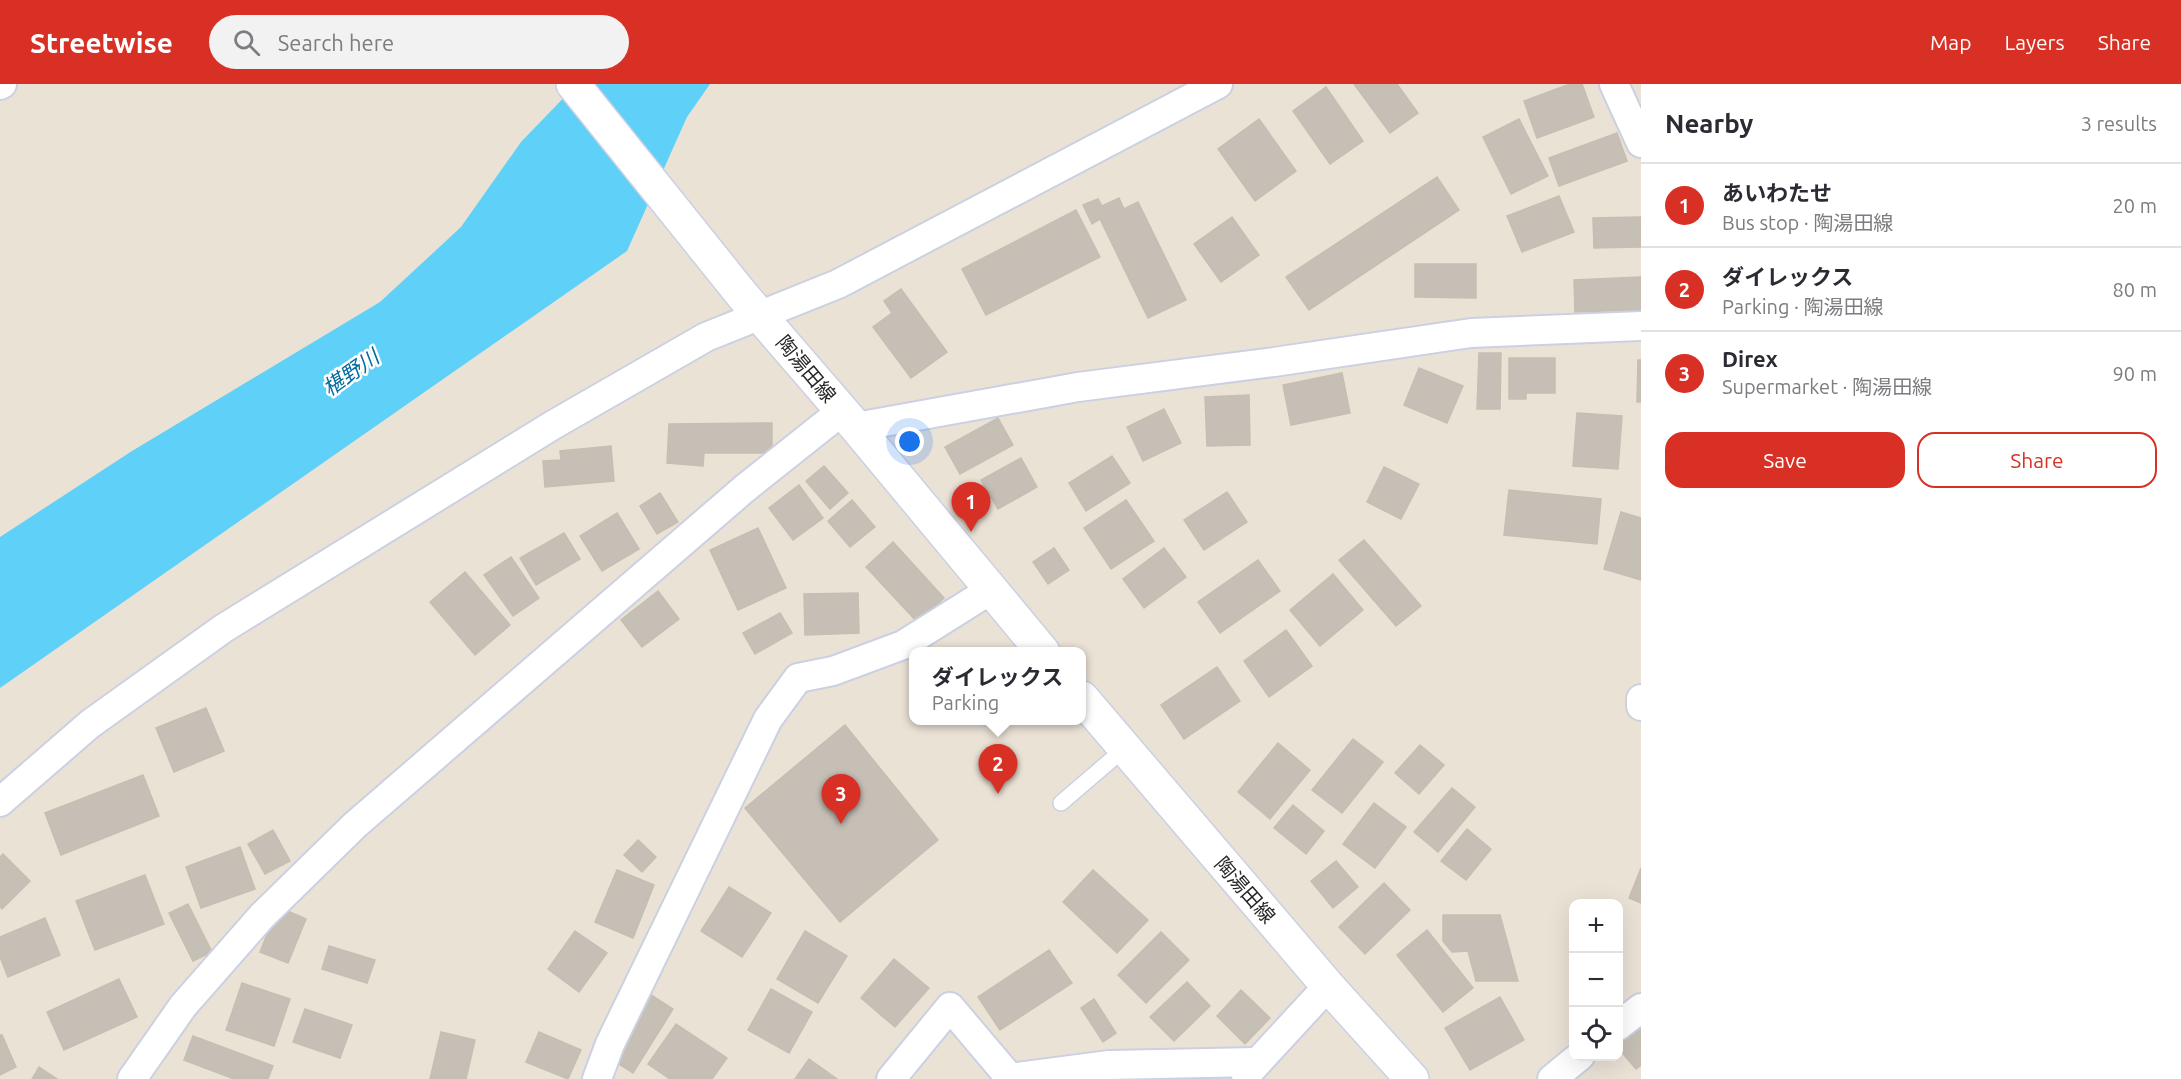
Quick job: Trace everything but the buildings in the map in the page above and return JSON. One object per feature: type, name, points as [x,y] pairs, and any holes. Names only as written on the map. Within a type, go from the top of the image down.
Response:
[{"type":"main road","name":"陶湯田線","points":[[573,84],[751,305],[1040,647]]},
{"type":"main road","name":"陶湯田線","points":[[1086,703],[1328,986],[1412,1079]]},
{"type":"street","points":[[0,802],[90,724],[224,628],[620,386],[706,337],[751,305],[838,284],[1218,84]]},
{"type":"street","points":[[1614,84],[1641,143]]},
{"type":"street","points":[[132,1079],[183,1006],[254,925],[355,825],[735,497],[849,419],[1471,333],[1641,326]]},
{"type":"street","points":[[915,647],[992,589]]},
{"type":"street","points":[[597,1079],[610,1044],[768,719],[798,678],[908,652]]},
{"type":"street","points":[[1641,699],[1641,706]]},
{"type":"street","points":[[891,1079],[950,1007],[1010,1078],[1114,1072],[1250,1070],[1328,986]]},
{"type":"street","points":[[1623,1022],[1641,1008]]},
{"type":"street","points":[[1552,1079],[1574,1061]]},
{"type":"lane","points":[[1061,803],[1124,749]]},
{"type":"water","name":"椹野川","points":[[577,84],[710,84],[687,117],[627,251],[0,688],[0,537],[132,451],[380,302],[461,227],[521,142]]},
{"type":"place","name":"あいわたせ","points":[[971,532]]},
{"type":"place","name":"ダイレックス","points":[[998,794]]},
{"type":"place","name":"Direx","points":[[841,824]]}]
